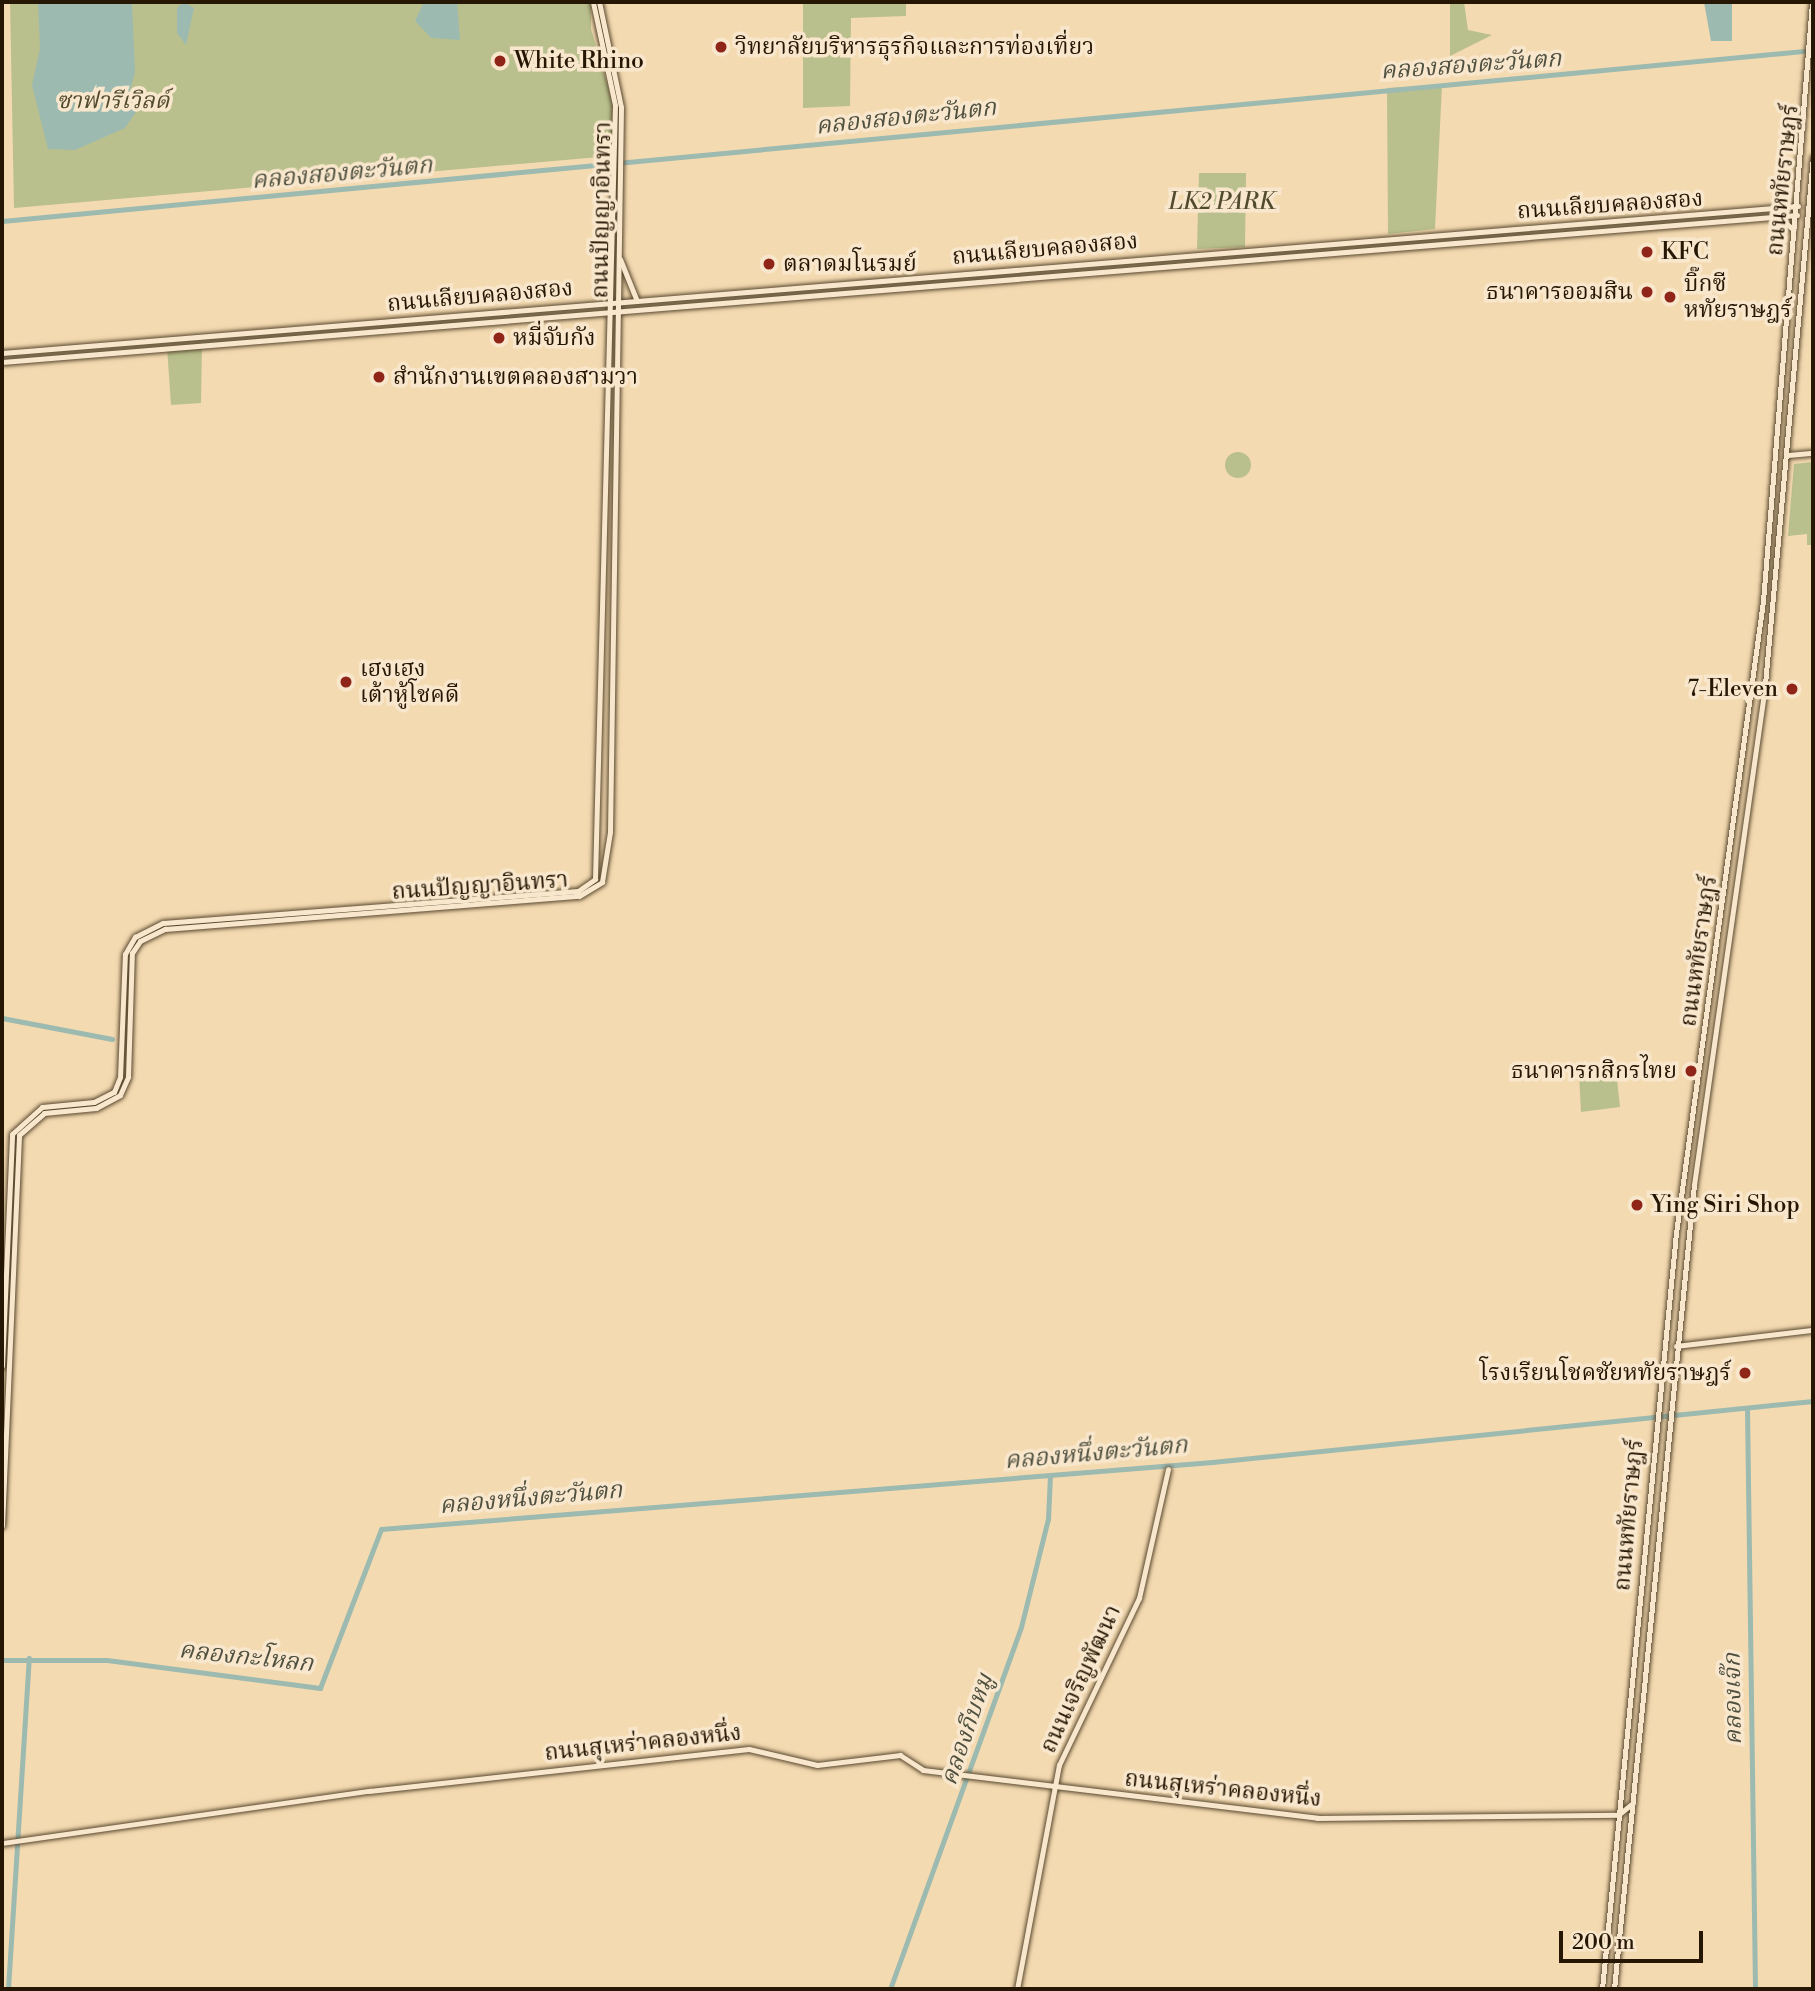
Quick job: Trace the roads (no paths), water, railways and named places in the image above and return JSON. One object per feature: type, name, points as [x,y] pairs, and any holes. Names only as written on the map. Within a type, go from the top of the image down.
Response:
[{"type":"main road","name":"ถนนปัญญาอินทรา","points":[[593,2],[614,93],[618,154]]},
{"type":"main road","name":"ถนนปัญญาอินทรา","points":[[2,1526],[18,1141],[34,1117],[96,1108],[120,1095],[128,1077],[132,953],[141,941],[165,929],[579,896],[601,882],[610,832],[617,171],[621,96],[599,2]]},
{"type":"main road","name":"ถนนหทัยราษฎร์","points":[[1602,1989],[1654,1431],[1682,1183],[1749,725],[1777,455],[1794,230],[1812,64],[1812,2]]},
{"type":"main road","name":"ถนนหทัยราษฎร์","points":[[1614,1989],[1694,1185],[1756,763],[1788,455],[1813,157]]},
{"type":"main road","name":"ถนนปัญญาอินทรา","points":[[616,303],[620,259],[617,171]]},
{"type":"main road","points":[[1784,209],[1799,198]]},
{"type":"main road","name":"ถนนเลียบคลองสอง","points":[[2,353],[1808,206]]},
{"type":"main road","name":"ถนนเลียบคลองสอง","points":[[2,362],[1807,216]]},
{"type":"main road","points":[[1780,218],[1794,230]]},
{"type":"main road","points":[[1563,226],[1564,236]]},
{"type":"main road","points":[[620,259],[637,301]]},
{"type":"main road","name":"ถนนปัญญาอินทรา","points":[[2,1366],[12,1134],[41,1107],[94,1102],[114,1092],[121,1077],[125,954],[135,937],[163,923],[578,891],[595,879],[616,311]]},
{"type":"main road","points":[[458,315],[459,324]]},
{"type":"main road","points":[[1777,455],[1813,453]]},
{"type":"main road","points":[[1688,1147],[1699,1150]]},
{"type":"main road","points":[[1682,1183],[1694,1185]]},
{"type":"main road","points":[[1676,1346],[1813,1330]]},
{"type":"main road","name":"ถนนเจริญพัฒนา","points":[[1017,1989],[1061,1760],[1139,1598],[1168,1469]]},
{"type":"main road","name":"ถนนสุเหร่าคลองหนึ่ง","points":[[2,1843],[369,1791],[749,1749],[817,1765],[900,1755],[920,1769],[964,1772],[983,1778],[1055,1789],[1345,1820],[1618,1815]]},
{"type":"main road","points":[[1630,1829],[1618,1815],[1633,1803]]},
{"type":"water","points":[[38,2],[132,2],[135,72],[129,94],[136,97],[136,112],[125,128],[75,150],[48,149],[32,85],[40,49]]},
{"type":"water","points":[[184,2],[194,8],[186,45],[177,33],[177,8]]},
{"type":"water","points":[[424,2],[457,2],[460,40],[431,38],[415,21]]},
{"type":"water","points":[[1704,2],[1732,2],[1732,41],[1711,41]]},
{"type":"waterway","name":"คลองสองตะวันตก","points":[[2,221],[1813,50]]},
{"type":"waterway","points":[[2,1018],[112,1039]]},
{"type":"waterway","name":"คลองหนึ่งตะวันตก","points":[[2,1660],[107,1660],[320,1688],[381,1529],[1212,1462],[1813,1401]]},
{"type":"waterway","name":"คลองเจ๊ก","points":[[1747,1408],[1755,1989]]},
{"type":"waterway","name":"คลองกีบหมู","points":[[890,1989],[1021,1627],[1048,1519],[1050,1475]]},
{"type":"waterway","points":[[8,1989],[29,1658]]},
{"type":"place","name":"วิทยาลัยบริหารธุรกิจและการท่องเที่ยว","points":[[721,47]]},
{"type":"place","name":"White Rhino","points":[[500,61]]},
{"type":"place","name":"KFC","points":[[1647,252]]},
{"type":"place","name":"ตลาดมโนรมย์","points":[[769,264]]},
{"type":"place","name":"ธนาคารออมสิน","points":[[1647,292]]},
{"type":"place","name":"บิ๊กซี หทัยราษฎร์","points":[[1670,297]]},
{"type":"place","name":"หมี่จับกัง","points":[[499,338]]},
{"type":"place","name":"สำนักงานเขตคลองสามวา","points":[[379,377]]},
{"type":"place","name":"เฮงเฮง เต้าหู้โชคดี","points":[[346,682]]},
{"type":"place","name":"7-Eleven","points":[[1792,689]]},
{"type":"place","name":"ธนาคารกสิกรไทย","points":[[1691,1071]]},
{"type":"place","name":"Ying Siri Shop","points":[[1637,1205]]},
{"type":"place","name":"โรงเรียนโชคชัยหทัยราษฎร์","points":[[1745,1373]]},
{"type":"park label","name":"ซาฟารีเวิลด์","points":[[113,101]]},
{"type":"park label","name":"LK2 PARK","points":[[1222,202]]},
{"type":"water label","name":"คลองกะโหลก","points":[[246,1658]]}]
